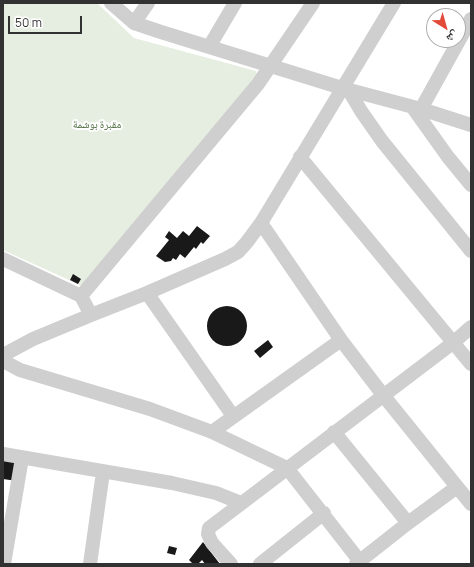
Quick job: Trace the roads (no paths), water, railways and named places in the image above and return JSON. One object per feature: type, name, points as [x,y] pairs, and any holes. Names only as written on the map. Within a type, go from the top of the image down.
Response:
[{"type":"street","points":[[111,3],[134,23],[345,89],[471,125]]},
{"type":"street","points":[[134,23],[148,3]]},
{"type":"street","points":[[209,47],[235,3]]},
{"type":"street","points":[[81,296],[258,84],[313,3]]},
{"type":"street","points":[[3,355],[16,347],[147,293],[238,252],[261,223],[300,157],[345,89],[391,4]]},
{"type":"street","points":[[417,109],[471,19]]},
{"type":"street","points":[[345,89],[382,141],[471,251]]},
{"type":"street","points":[[417,109],[448,157],[471,185]]},
{"type":"street","points":[[300,157],[471,364]]},
{"type":"street","points":[[261,223],[341,340],[383,395],[471,504]]},
{"type":"street","points":[[3,259],[81,296],[91,315]]},
{"type":"street","points":[[147,293],[233,416]]},
{"type":"street","points":[[231,564],[212,542],[208,528],[454,342],[471,327]]},
{"type":"street","points":[[212,432],[341,340]]},
{"type":"street","points":[[3,360],[27,372],[150,409],[212,432],[287,468],[324,514],[360,563],[408,523],[457,487]]},
{"type":"street","points":[[334,432],[408,523]]},
{"type":"street","points":[[3,454],[172,483],[216,493],[241,503]]},
{"type":"street","points":[[4,564],[22,458]]},
{"type":"street","points":[[90,564],[103,472]]},
{"type":"street","points":[[260,564],[324,514]]},
{"type":"park label","name":"مقبرة بوشمة","points":[[97,125]]}]
